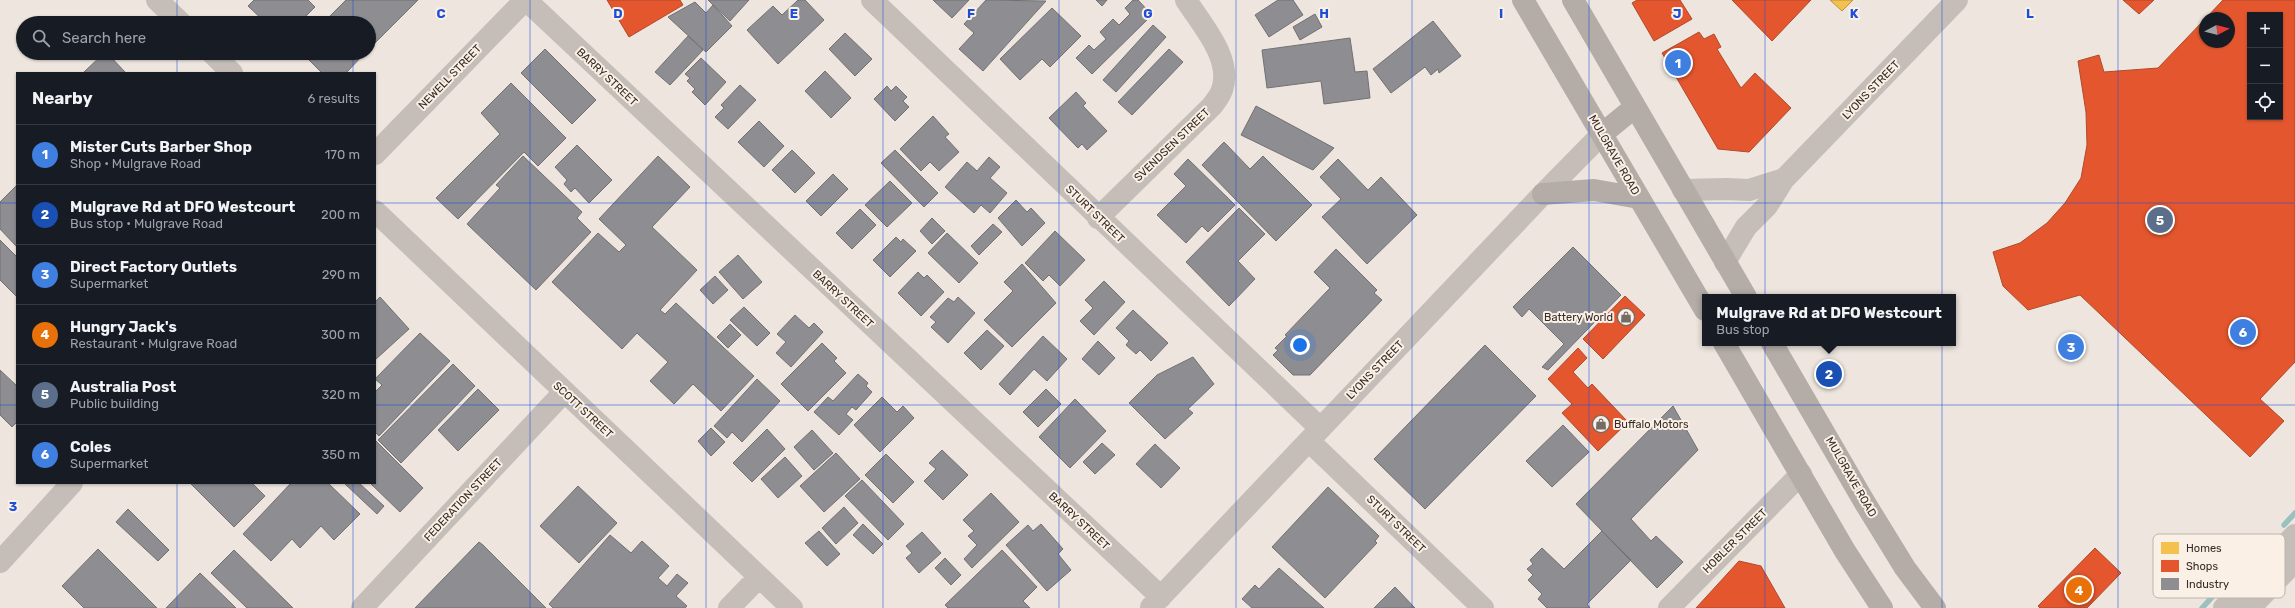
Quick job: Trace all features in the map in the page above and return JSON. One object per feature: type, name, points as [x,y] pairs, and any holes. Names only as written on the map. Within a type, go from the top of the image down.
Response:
[{"type":"main road","name":"MULGRAVE ROAD","points":[[1524,0],[1702,305]]},
{"type":"main road","points":[[1573,0],[1744,294]]},
{"type":"main road","points":[[1602,134],[1635,107]]},
{"type":"main road","points":[[1543,194],[1594,190],[1639,198]]},
{"type":"main road","points":[[1726,346],[1845,551],[1882,608]]},
{"type":"main road","name":"MULGRAVE ROAD","points":[[1774,346],[1877,523],[1905,568],[1935,608]]},
{"type":"street","points":[[157,0],[174,16]]},
{"type":"street","name":"NEWELL STREET","points":[[376,153],[525,0]]},
{"type":"street","name":"BARRY STREET","points":[[525,0],[1156,603]]},
{"type":"street","name":"STURT STREET","points":[[872,0],[1098,218],[1315,434],[1483,608]]},
{"type":"street","name":"SVENDSEN STREET","points":[[1098,218],[1212,106],[1222,91],[1224,76],[1222,62],[1186,0]]},
{"type":"street","name":"LYONS STREET","points":[[1725,262],[1746,227],[1766,206],[1784,180],[1957,0]]},
{"type":"street","points":[[219,60],[231,72]]},
{"type":"street","name":"LYONS STREET","points":[[1156,603],[1543,194],[1602,134]]},
{"type":"street","points":[[1683,190],[1727,188],[1749,190],[1784,180]]},
{"type":"street","name":"SCOTT STREET","points":[[376,212],[792,608]]},
{"type":"street","name":"FEDERATION STREET","points":[[362,608],[564,392]]},
{"type":"street","name":"HOBLER STREET","points":[[1669,608],[1801,474]]},
{"type":"street","points":[[0,562],[71,484]]},
{"type":"street","points":[[2285,545],[2295,535]]},
{"type":"street","points":[[2285,571],[2295,561]]},
{"type":"street","points":[[729,608],[759,577]]},
{"type":"street","points":[[2224,608],[2234,598]]},
{"type":"street","points":[[2250,608],[2260,598]]},
{"type":"building: Homes","points":[[1830,0],[1853,0],[1842,11]]},
{"type":"building: Shops","points":[[607,0],[680,0],[683,5],[629,37]]},
{"type":"building: Shops","points":[[1637,0],[1680,0],[1692,19],[1654,41],[1632,3]]},
{"type":"building: Shops","points":[[1732,0],[1811,0],[1772,41]]},
{"type":"building: Shops","points":[[2123,0],[2154,0],[2139,14]]},
{"type":"building: Shops","points":[[2223,0],[2295,0],[2295,362],[2260,399],[2284,421],[2250,457],[2080,295],[2028,310],[2003,286],[1993,252],[2020,243],[2047,223],[2065,203],[2081,178],[2087,145],[2086,112],[2078,61],[2099,55],[2104,72],[2158,68],[2199,25],[2199,48],[2235,48],[2235,12],[2212,12]]},
{"type":"building: Shops","points":[[1699,32],[1704,39],[1714,34],[1721,47],[1717,49],[1741,88],[1755,73],[1791,108],[1749,152],[1718,149],[1662,53]]},
{"type":"building: Shops","points":[[1625,296],[1645,315],[1603,359],[1583,339]]},
{"type":"building: Shops","points":[[1578,348],[1587,358],[1573,372],[1588,388],[1592,384],[1628,422],[1598,451],[1562,413],[1572,404],[1548,379]]},
{"type":"building: Shops","points":[[2095,548],[2121,573],[2087,608],[2040,608],[2038,606]]},
{"type":"building: Shops","points":[[1739,561],[1761,566],[1785,608],[1696,608]]},
{"type":"building: Industry","points":[[254,0],[308,0],[315,7],[306,16],[259,16],[248,6]]},
{"type":"building: Industry","points":[[346,0],[418,0],[376,42],[376,16],[330,16]]},
{"type":"building: Industry","points":[[708,0],[749,0],[730,21]]},
{"type":"building: Industry","points":[[798,0],[805,0],[824,20],[778,64],[747,30],[773,6],[782,15]]},
{"type":"building: Industry","points":[[933,0],[969,0],[952,18]]},
{"type":"building: Industry","points":[[986,0],[1046,1],[983,71],[959,49],[974,33],[964,24]]},
{"type":"building: Industry","points":[[1096,0],[1107,0],[1102,6]]},
{"type":"building: Industry","points":[[1133,0],[1138,0],[1152,15],[1092,74],[1076,58],[1089,45],[1094,50],[1106,39],[1100,32],[1113,19],[1119,25],[1130,14],[1125,8]]},
{"type":"building: Industry","points":[[1278,0],[1293,0],[1303,15],[1269,37],[1255,15]]},
{"type":"building: Industry","points":[[695,2],[706,13],[713,5],[732,26],[706,52],[668,17]]},
{"type":"building: Industry","points":[[1052,8],[1081,36],[1050,67],[1042,59],[1020,80],[1000,59]]},
{"type":"building: Industry","points":[[1315,14],[1322,27],[1300,40],[1293,27]]},
{"type":"building: Industry","points":[[1433,21],[1461,56],[1439,73],[1438,69],[1431,75],[1425,67],[1391,93],[1373,69]]},
{"type":"building: Industry","points":[[1153,25],[1166,37],[1116,92],[1103,80]]},
{"type":"building: Industry","points":[[845,33],[872,59],[855,76],[829,49]]},
{"type":"building: Industry","points":[[688,36],[703,50],[670,85],[655,72]]},
{"type":"building: Industry","points":[[1350,38],[1355,72],[1367,71],[1370,98],[1324,104],[1321,81],[1267,88],[1262,50]]},
{"type":"building: Industry","points":[[545,49],[596,100],[572,124],[521,73]]},
{"type":"building: Industry","points":[[1169,49],[1183,62],[1132,115],[1118,102]]},
{"type":"building: Industry","points":[[701,58],[726,82],[705,105],[692,92],[695,89],[687,81],[690,78],[685,74]]},
{"type":"building: Industry","points":[[97,60],[114,60],[125,72],[84,72]]},
{"type":"building: Industry","points":[[309,60],[358,60],[347,72],[321,72]]},
{"type":"building: Industry","points":[[825,71],[851,98],[831,118],[805,91]]},
{"type":"building: Industry","points":[[511,83],[566,138],[538,166],[524,152],[458,219],[436,198],[500,134],[481,113]]},
{"type":"building: Industry","points":[[740,85],[756,100],[728,129],[715,117],[724,108],[721,105]]},
{"type":"building: Industry","points":[[887,86],[891,91],[896,86],[907,97],[903,101],[909,107],[895,121],[874,99]]},
{"type":"building: Industry","points":[[1076,92],[1086,103],[1083,106],[1107,131],[1087,150],[1082,144],[1078,148],[1049,118]]},
{"type":"building: Industry","points":[[1256,106],[1334,148],[1313,170],[1241,135]]},
{"type":"building: Industry","points":[[933,116],[949,134],[945,137],[959,152],[939,171],[930,162],[921,171],[900,149]]},
{"type":"building: Industry","points":[[759,121],[784,146],[764,167],[738,142]]},
{"type":"building: Industry","points":[[1224,142],[1250,169],[1263,156],[1312,205],[1276,241],[1202,165]]},
{"type":"building: Industry","points":[[577,145],[612,180],[589,203],[575,188],[571,192],[564,184],[567,180],[555,167]]},
{"type":"building: Industry","points":[[792,150],[815,173],[795,193],[772,170]]},
{"type":"building: Industry","points":[[895,150],[938,193],[924,207],[881,163]]},
{"type":"building: Industry","points":[[523,156],[582,212],[577,218],[591,232],[536,290],[467,224],[500,188],[496,185]]},
{"type":"building: Industry","points":[[658,156],[690,187],[652,227],[697,270],[660,310],[665,314],[676,303],[754,376],[721,411],[693,384],[674,404],[650,381],[668,362],[637,333],[622,349],[552,282],[598,233],[619,252],[626,245],[599,219]]},
{"type":"building: Industry","points":[[989,157],[1000,167],[990,178],[1007,193],[990,213],[981,205],[974,213],[945,187],[967,162],[977,171]]},
{"type":"building: Industry","points":[[1188,159],[1235,205],[1208,232],[1202,226],[1186,243],[1157,215],[1186,186],[1174,174]]},
{"type":"building: Industry","points":[[1338,159],[1368,190],[1381,177],[1417,215],[1367,264],[1322,217],[1341,199],[1320,177]]},
{"type":"building: Industry","points":[[833,174],[848,189],[821,216],[806,201]]},
{"type":"building: Industry","points":[[890,181],[912,203],[887,227],[865,205]]},
{"type":"building: Industry","points":[[16,186],[16,246],[0,229],[0,202]]},
{"type":"building: Industry","points":[[1016,200],[1027,212],[1031,208],[1045,223],[1022,246],[998,218]]},
{"type":"building: Industry","points":[[1239,208],[1265,234],[1238,261],[1255,279],[1229,306],[1186,262]]},
{"type":"building: Industry","points":[[860,209],[876,225],[852,249],[836,233]]},
{"type":"building: Industry","points":[[932,218],[945,231],[932,244],[920,231]]},
{"type":"building: Industry","points":[[993,224],[1002,232],[979,255],[971,246]]},
{"type":"building: Industry","points":[[1055,231],[1085,260],[1060,286],[1049,275],[1043,281],[1025,263]]},
{"type":"building: Industry","points":[[947,233],[978,263],[959,283],[928,253]]},
{"type":"building: Industry","points":[[896,237],[901,242],[903,239],[916,251],[890,277],[873,260]]},
{"type":"building: Industry","points":[[0,240],[16,256],[16,296],[0,280]]},
{"type":"building: Industry","points":[[1573,247],[1621,295],[1548,370],[1542,367],[1564,344],[1529,309],[1522,317],[1513,307]]},
{"type":"building: Industry","points":[[1336,249],[1377,290],[1374,293],[1382,300],[1310,375],[1293,375],[1273,355],[1278,350],[1275,348],[1287,336],[1285,335],[1330,288],[1314,272]]},
{"type":"building: Industry","points":[[738,255],[762,282],[743,299],[719,272]]},
{"type":"building: Industry","points":[[1022,264],[1056,303],[1012,347],[984,320],[1013,291],[1004,282]]},
{"type":"building: Industry","points":[[918,272],[924,278],[927,275],[944,292],[921,316],[898,293]]},
{"type":"building: Industry","points":[[715,276],[728,290],[713,304],[700,290]]},
{"type":"building: Industry","points":[[1104,281],[1125,302],[1094,335],[1080,321],[1093,308],[1085,300]]},
{"type":"building: Industry","points":[[380,297],[409,329],[376,359],[376,301]]},
{"type":"building: Industry","points":[[958,297],[975,313],[948,343],[931,327],[936,322],[930,317],[948,298],[954,302]]},
{"type":"building: Industry","points":[[744,307],[770,333],[757,346],[730,320]]},
{"type":"building: Industry","points":[[1133,310],[1168,343],[1151,361],[1140,350],[1136,354],[1126,345],[1129,341],[1116,328]]},
{"type":"building: Industry","points":[[795,315],[809,328],[814,323],[823,332],[791,367],[776,353],[786,342],[777,334]]},
{"type":"building: Industry","points":[[730,324],[741,335],[728,348],[717,337]]},
{"type":"building: Industry","points":[[987,330],[1004,346],[981,370],[964,353]]},
{"type":"building: Industry","points":[[420,333],[450,361],[379,436],[376,433],[376,391],[382,385],[376,380],[376,378]]},
{"type":"building: Industry","points":[[1043,336],[1067,359],[1047,381],[1034,369],[1010,395],[999,384]]},
{"type":"building: Industry","points":[[1098,341],[1115,358],[1099,375],[1082,359]]},
{"type":"building: Industry","points":[[822,343],[837,358],[834,361],[846,373],[808,411],[781,384]]},
{"type":"building: Industry","points":[[1485,345],[1536,396],[1425,509],[1374,459]]},
{"type":"building: Industry","points":[[1193,357],[1214,384],[1188,409],[1193,413],[1165,439],[1129,403],[1157,375]]},
{"type":"building: Industry","points":[[453,364],[475,386],[401,463],[378,440]]},
{"type":"building: Industry","points":[[0,370],[16,385],[16,423],[12,427],[0,415]]},
{"type":"building: Industry","points":[[858,374],[868,383],[866,386],[872,392],[856,410],[852,407],[846,414],[853,420],[839,435],[814,412],[828,397],[833,401]]},
{"type":"building: Industry","points":[[757,379],[780,401],[742,442],[732,432],[727,438],[714,426]]},
{"type":"building: Industry","points":[[478,389],[499,410],[458,451],[438,430]]},
{"type":"building: Industry","points":[[1046,389],[1061,404],[1038,427],[1023,412]]},
{"type":"building: Industry","points":[[882,397],[897,412],[903,406],[914,418],[880,452],[854,425]]},
{"type":"building: Industry","points":[[1075,399],[1106,431],[1070,468],[1039,437]]},
{"type":"building: Industry","points":[[1673,406],[1698,450],[1631,519],[1651,541],[1656,536],[1683,562],[1657,588],[1576,504]]},
{"type":"building: Industry","points":[[1563,425],[1589,452],[1552,487],[1526,461]]},
{"type":"building: Industry","points":[[711,428],[725,442],[711,456],[698,441]]},
{"type":"building: Industry","points":[[767,429],[785,449],[752,482],[733,463]]},
{"type":"building: Industry","points":[[812,430],[833,453],[814,470],[794,447]]},
{"type":"building: Industry","points":[[376,441],[423,488],[400,512],[371,484],[376,484]]},
{"type":"building: Industry","points":[[1102,443],[1115,455],[1095,474],[1083,462]]},
{"type":"building: Industry","points":[[1155,444],[1180,468],[1161,488],[1136,464]]},
{"type":"building: Industry","points":[[942,450],[968,475],[943,500],[924,481],[936,469],[929,463]]},
{"type":"building: Industry","points":[[836,453],[860,479],[824,512],[800,486]]},
{"type":"building: Industry","points":[[886,454],[914,482],[893,503],[865,475]]},
{"type":"building: Industry","points":[[785,457],[802,476],[778,498],[761,479]]},
{"type":"building: Industry","points":[[862,480],[904,524],[888,540],[845,496]]},
{"type":"building: Industry","points":[[191,484],[253,484],[265,496],[234,527]]},
{"type":"building: Industry","points":[[290,484],[329,484],[360,514],[334,540],[321,526],[300,548],[292,539],[271,561],[243,534]]},
{"type":"building: Industry","points":[[345,484],[360,484],[384,506],[377,514]]},
{"type":"building: Industry","points":[[578,486],[617,523],[579,563],[540,526]]},
{"type":"building: Industry","points":[[1328,487],[1379,536],[1375,541],[1377,543],[1325,598],[1272,547]]},
{"type":"building: Industry","points":[[991,493],[1019,522],[972,568],[964,559],[977,545],[968,536],[974,531],[963,520]]},
{"type":"building: Industry","points":[[844,507],[858,523],[836,544],[822,528]]},
{"type":"building: Industry","points":[[128,509],[169,550],[158,561],[116,522]]},
{"type":"building: Industry","points":[[863,524],[883,544],[873,554],[853,535]]},
{"type":"building: Industry","points":[[1041,524],[1063,549],[1058,554],[1071,570],[1047,591],[1006,545],[1028,525],[1033,531]]},
{"type":"building: Industry","points":[[819,531],[840,554],[827,566],[805,543]]},
{"type":"building: Industry","points":[[1602,531],[1631,560],[1587,604],[1590,608],[1547,608],[1538,599],[1542,594],[1528,580],[1533,575],[1527,569],[1533,564],[1530,560],[1542,548],[1564,569]]},
{"type":"building: Industry","points":[[922,532],[941,553],[919,573],[906,558],[912,553],[906,546]]},
{"type":"building: Industry","points":[[610,535],[631,553],[642,541],[669,566],[658,578],[667,586],[677,574],[688,583],[676,596],[687,606],[685,608],[553,608],[549,604]]},
{"type":"building: Industry","points":[[479,542],[483,545],[546,608],[415,608]]},
{"type":"building: Industry","points":[[98,549],[157,608],[84,608],[62,586]]},
{"type":"building: Industry","points":[[234,550],[293,608],[247,608],[211,573]]},
{"type":"building: Industry","points":[[1002,550],[1037,587],[1023,601],[1030,608],[948,608],[945,605]]},
{"type":"building: Industry","points":[[945,558],[961,575],[951,585],[935,568]]},
{"type":"building: Industry","points":[[1279,568],[1324,608],[1252,608],[1242,599],[1255,585],[1259,589]]},
{"type":"building: Industry","points":[[200,573],[236,608],[166,608]]},
{"type":"building: Industry","points":[[1395,587],[1415,608],[1374,608]]},
{"type":"waterway","points":[[2284,525],[2295,513]]},
{"type":"waterway","points":[[2202,608],[2211,598]]},
{"type":"place","name":"Mister Cuts Barber Shop","points":[[1678,63]]},
{"type":"place","name":"Australia Post","points":[[2160,220]]},
{"type":"place","name":"Battery World","points":[[1626,317]]},
{"type":"place","name":"Coles","points":[[2243,332]]},
{"type":"place","name":"Direct Factory Outlets","points":[[2071,347]]},
{"type":"place","name":"Mulgrave Rd at DFO Westcourt","points":[[1829,374]]},
{"type":"place","name":"Buffalo Motors","points":[[1601,424]]},
{"type":"place","name":"Hungry Jack's","points":[[2079,590]]}]
